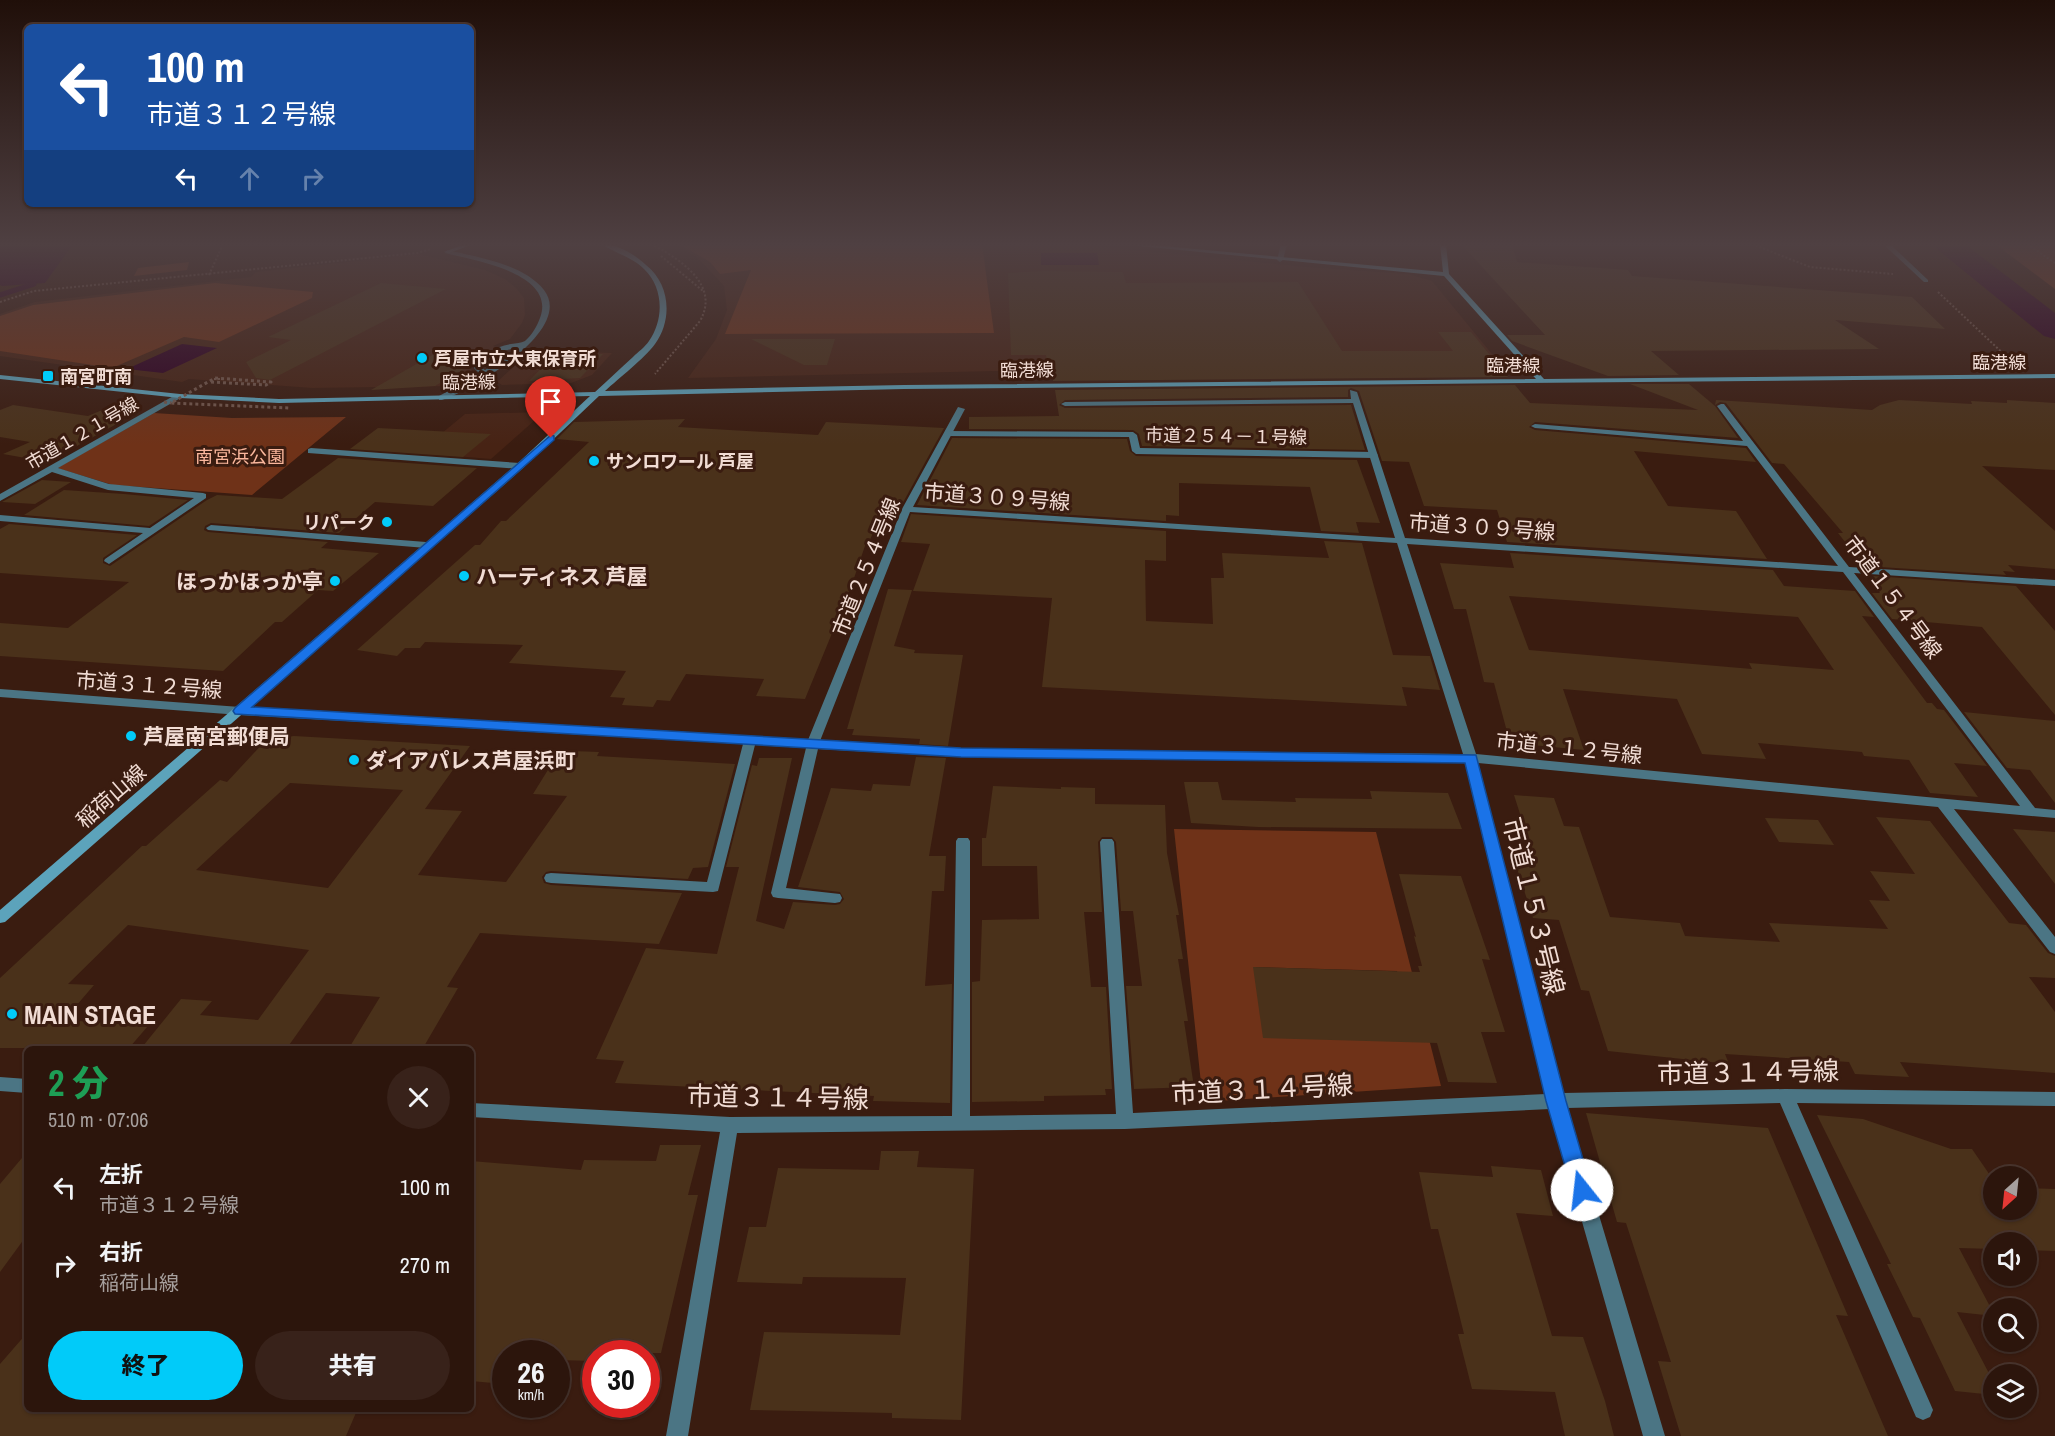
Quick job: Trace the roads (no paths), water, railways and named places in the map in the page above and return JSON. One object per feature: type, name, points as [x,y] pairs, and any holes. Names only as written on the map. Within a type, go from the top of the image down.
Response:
[{"type":"street","points":[[442,398],[510,359],[537,332],[547,311]]},
{"type":"street","name":"稲荷山線","points":[[0,918],[240,711],[600,394],[652,343],[665,316],[665,311]]},
{"type":"street","points":[[1479,311],[1541,380]]},
{"type":"street","points":[[485,374],[478,368],[488,355],[512,345],[526,344]]},
{"type":"street","name":"臨港線","points":[[0,377],[180,396],[279,401],[904,387],[2055,376]]},
{"type":"street","name":"市道１２１号線","points":[[0,498],[180,396]]},
{"type":"street","name":"市道１５３号線","points":[[1065,404],[1354,397],[1471,758],[1556,1101],[1653,1436]]},
{"type":"street","name":"市道１５４号線","points":[[1721,406],[2032,813]]},
{"type":"street","name":"市道２５４号線","points":[[835,898],[777,893],[813,743],[907,509],[961,409]]},
{"type":"street","points":[[1535,426],[1750,444]]},
{"type":"street","name":"市道２５４－１号線","points":[[948,434],[1133,435],[1136,451],[1374,455]]},
{"type":"street","points":[[311,451],[520,466]]},
{"type":"street","points":[[51,470],[108,486],[203,496],[109,561]]},
{"type":"street","name":"市道３０９号線","points":[[907,509],[2055,583]]},
{"type":"street","points":[[0,518],[152,531]]},
{"type":"street","points":[[211,528],[426,545]]},
{"type":"street","name":"市道３１２号線","points":[[0,693],[240,711],[961,753],[1471,758],[2055,814]]},
{"type":"street","points":[[551,878],[713,887],[750,740]]},
{"type":"street","points":[[1943,804],[2055,948]]},
{"type":"street","points":[[961,1124],[963,841]]},
{"type":"street","points":[[1107,842],[1125,1121]]},
{"type":"street","points":[[0,1084],[24,1086]]},
{"type":"street","points":[[1785,1096],[1923,1410]]},
{"type":"street","name":"市道３１４号線","points":[[474,1110],[730,1125],[961,1124],[1125,1121],[1556,1101],[1785,1096],[2055,1099]]},
{"type":"street","points":[[677,1436],[730,1125]]},
{"type":"waterway","points":[[2032,311],[2055,329]]},
{"type":"place","name":"芦屋市立大東保育所","points":[[422,358]]},
{"type":"place","name":"南宮町南","points":[[48,376]]},
{"type":"place","name":"サンロワール 芦屋","points":[[594,461]]},
{"type":"place","name":"リパーク","points":[[387,522]]},
{"type":"place","name":"ハーティネス 芦屋","points":[[464,576]]},
{"type":"place","name":"ほっかほっか亭","points":[[335,581]]},
{"type":"place","name":"芦屋南宮郵便局","points":[[131,736]]},
{"type":"place","name":"ダイアパレス芦屋浜町","points":[[354,760]]},
{"type":"place","name":"MAIN STAGE","points":[[12,1014]]},
{"type":"park label","name":"南宮浜公園","points":[[240,456]]}]
